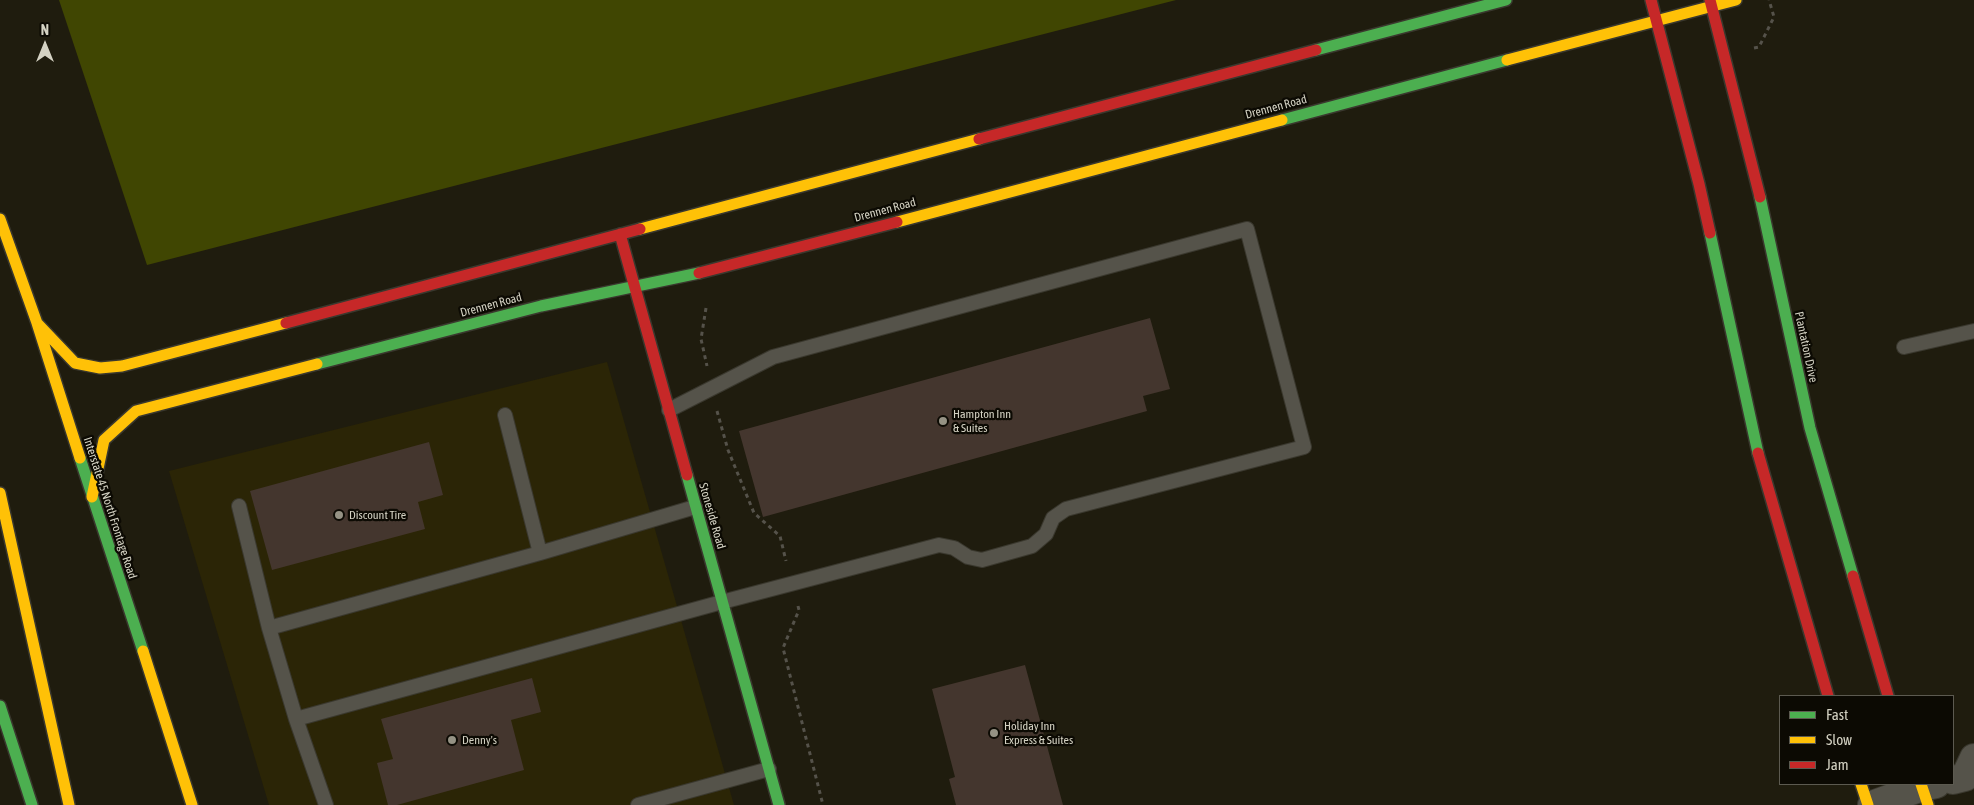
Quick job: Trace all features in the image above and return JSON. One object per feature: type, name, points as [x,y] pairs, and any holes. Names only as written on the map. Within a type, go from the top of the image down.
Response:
[{"type":"main road","points":[[37,324],[76,362],[100,368],[122,366],[1506,0]]},
{"type":"main road","points":[[1651,0],[1699,184],[1755,442],[1828,695]]},
{"type":"main road","name":"Drennen Road","points":[[92,497],[104,440],[136,412],[541,306],[725,267],[1657,21],[1710,3],[1736,0]]},
{"type":"main road","name":"Plantation Drive","points":[[1710,3],[1754,171],[1810,428],[1888,695]]},
{"type":"main road","name":"Interstate 45 North Frontage Road","points":[[0,219],[37,324],[192,805]]},
{"type":"main road","name":"Stoneside Road","points":[[620,234],[779,805]]},
{"type":"main road","points":[[0,493],[69,805]]},
{"type":"main road","points":[[0,706],[32,805]]},
{"type":"main road","points":[[1860,785],[1870,805]]},
{"type":"street","points":[[1870,805],[1927,790]]},
{"type":"lane","points":[[296,719],[792,583],[938,545],[954,548],[968,557],[982,560],[1032,546],[1046,534],[1053,518],[1066,509],[1304,447],[1248,229],[773,357],[712,390],[669,410]]},
{"type":"lane","points":[[1904,348],[1974,331]]},
{"type":"lane","points":[[505,415],[540,553]]},
{"type":"lane","points":[[238,506],[269,628],[296,719],[326,805]]},
{"type":"lane","points":[[269,628],[540,553],[695,507]]},
{"type":"lane","points":[[638,805],[769,769]]},
{"type":"path","points":[[1770,0],[1774,17]]},
{"type":"path","points":[[706,308],[700,339],[728,450],[754,513],[780,536],[800,610],[783,648],[823,805]]},
{"type":"shaded area","points":[[607,362],[734,805],[269,805],[169,471]]},
{"type":"green space","points":[[59,0],[1176,0],[147,265]]},
{"type":"building","name":"Hampton Inn & Suites","points":[[1150,318],[1170,389],[1143,396],[1147,411],[763,517],[739,431]]},
{"type":"building","name":"Discount Tire","points":[[429,442],[443,495],[418,502],[425,529],[272,570],[250,491]]},
{"type":"building","name":"Holiday Inn Express & Suites","points":[[1025,665],[1063,805],[956,805],[949,779],[955,777],[932,689]]},
{"type":"building","name":"Denny's","points":[[532,678],[541,712],[511,720],[524,770],[397,805],[388,805],[377,763],[393,759],[381,719]]},
{"type":"traffic: fast","points":[[1316,50],[1506,0]]},
{"type":"traffic: fast","points":[[1282,120],[1507,60]]},
{"type":"traffic: fast","points":[[1760,197],[1810,428],[1853,576]]},
{"type":"traffic: fast","points":[[1710,233],[1758,453]]},
{"type":"traffic: fast","points":[[317,364],[541,306],[699,273]]},
{"type":"traffic: fast","points":[[80,458],[143,651]]},
{"type":"traffic: fast","points":[[687,475],[779,805]]},
{"type":"traffic: fast","points":[[0,706],[32,805]]},
{"type":"traffic: slow","points":[[1507,60],[1736,0]]},
{"type":"traffic: slow","points":[[897,222],[1282,120]]},
{"type":"traffic: slow","points":[[640,229],[979,139]]},
{"type":"traffic: slow","points":[[0,219],[37,323],[80,458]]},
{"type":"traffic: slow","points":[[37,323],[75,363],[100,368],[122,366],[286,323]]},
{"type":"traffic: slow","points":[[92,497],[104,440],[136,411],[317,364]]},
{"type":"traffic: slow","points":[[0,493],[69,805]]},
{"type":"traffic: slow","points":[[143,651],[192,805]]},
{"type":"traffic: slow","points":[[1861,785],[1868,805]]},
{"type":"traffic: slow","points":[[1921,785],[1928,805]]},
{"type":"traffic: jam","points":[[1651,0],[1710,233]]},
{"type":"traffic: jam","points":[[1710,0],[1760,197]]},
{"type":"traffic: jam","points":[[979,139],[1316,50]]},
{"type":"traffic: jam","points":[[699,273],[897,222]]},
{"type":"traffic: jam","points":[[286,323],[640,229]]},
{"type":"traffic: jam","points":[[620,234],[687,475]]},
{"type":"traffic: jam","points":[[1758,453],[1828,695]]},
{"type":"traffic: jam","points":[[1853,576],[1888,695]]},
{"type":"place","name":"Hampton Inn & Suites","points":[[943,421]]},
{"type":"place","name":"Discount Tire","points":[[339,515]]},
{"type":"place","name":"Holiday Inn Express & Suites","points":[[994,733]]},
{"type":"place","name":"Denny's","points":[[452,740]]}]
